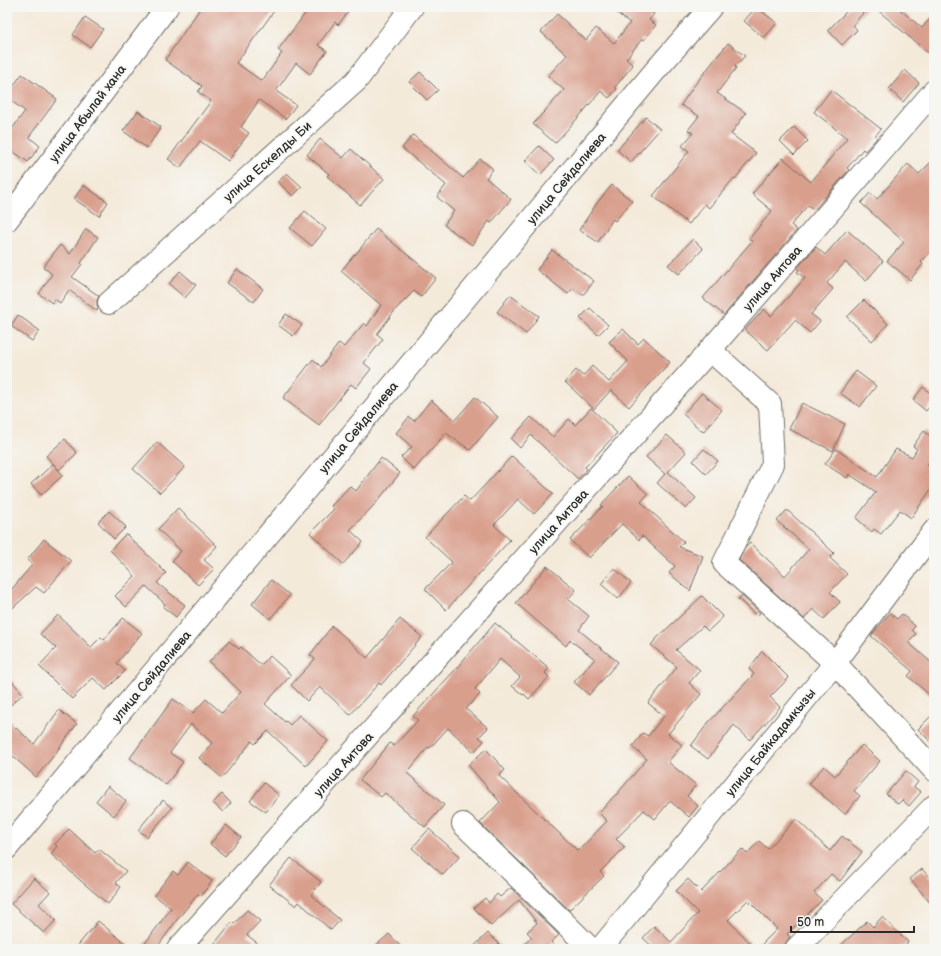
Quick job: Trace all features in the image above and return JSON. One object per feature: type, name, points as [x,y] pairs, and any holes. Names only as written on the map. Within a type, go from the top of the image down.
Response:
[{"type":"street","name":"улица Абылай хана","points":[[7,220],[167,7]]},
{"type":"street","name":"улица Ескелды Би","points":[[109,303],[356,81],[412,7]]},
{"type":"street","name":"улица Сейдалиева","points":[[7,848],[655,71],[711,7]]},
{"type":"street","name":"улица Аитова","points":[[178,949],[710,350],[934,91]]},
{"type":"street","points":[[710,350],[770,404],[773,464],[724,563],[835,663],[934,770]]},
{"type":"street","name":"улица Байкадамкызы","points":[[600,949],[835,663],[934,531]]},
{"type":"street","points":[[796,949],[934,806]]},
{"type":"street","points":[[463,824],[591,949]]},
{"type":"building","points":[[201,7],[277,7],[236,63],[262,81],[282,53],[278,50],[310,7],[342,7],[348,12],[338,25],[335,22],[318,45],[327,51],[310,74],[296,63],[276,91],[296,105],[286,119],[259,100],[241,127],[249,133],[228,161],[200,141],[180,168],[168,159],[211,101],[198,92],[202,86],[165,60]]},
{"type":"building","points":[[609,7],[645,7],[654,14],[649,20],[656,25],[644,40],[642,39],[626,59],[633,65],[615,87],[617,89],[609,98],[601,91],[555,143],[533,124],[564,90],[548,76],[567,55],[541,32],[557,14],[586,40],[596,28],[614,43],[630,23]]},
{"type":"building","points":[[756,7],[777,23],[764,38],[744,21]]},
{"type":"building","points":[[851,7],[868,7],[853,25],[857,30],[842,45],[828,30]]},
{"type":"building","points":[[874,7],[897,7],[922,28],[934,14],[934,58]]},
{"type":"building","points":[[85,17],[103,29],[90,47],[73,35]]},
{"type":"building","points":[[728,43],[745,56],[735,66],[736,68],[717,93],[746,113],[731,134],[756,153],[709,208],[705,204],[689,224],[653,196],[689,151],[682,146],[693,133],[688,130],[699,116],[681,105],[693,87]]},
{"type":"building","points":[[905,70],[919,83],[903,102],[889,89]]},
{"type":"building","points":[[420,72],[438,90],[427,100],[409,82]]},
{"type":"building","points":[[22,74],[57,99],[29,137],[40,146],[28,162],[7,147],[7,136],[25,111],[7,98],[7,95]]},
{"type":"building","points":[[831,90],[881,129],[875,136],[877,138],[865,151],[863,149],[847,168],[849,170],[814,210],[808,205],[791,225],[797,230],[724,315],[703,298],[752,241],[749,239],[772,211],[752,194],[783,158],[811,182],[847,138],[814,112]]},
{"type":"building","points":[[138,111],[161,127],[147,148],[123,131]]},
{"type":"building","points":[[646,117],[660,129],[631,162],[617,150]]},
{"type":"building","points":[[794,127],[808,141],[794,155],[780,141]]},
{"type":"building","points":[[413,135],[463,178],[480,159],[493,169],[486,178],[511,199],[491,223],[489,221],[472,245],[444,225],[454,211],[437,197],[446,185],[402,148]]},
{"type":"building","points":[[320,139],[343,158],[351,149],[384,179],[360,205],[327,176],[329,174],[307,155]]},
{"type":"building","points":[[539,146],[554,160],[540,175],[525,161]]},
{"type":"building","points":[[934,159],[934,248],[921,262],[923,264],[910,280],[887,261],[904,242],[861,203],[870,193],[877,199],[908,164],[919,174]]},
{"type":"building","points":[[287,173],[302,187],[293,196],[278,182]]},
{"type":"building","points":[[83,185],[108,202],[99,216],[74,199]]},
{"type":"building","points":[[612,185],[632,201],[615,221],[613,219],[598,242],[579,230],[597,203]]},
{"type":"building","points":[[305,211],[326,229],[312,246],[290,228]]},
{"type":"building","points":[[86,229],[98,237],[81,263],[82,264],[72,277],[99,296],[97,300],[97,311],[69,290],[60,303],[55,299],[52,303],[39,294],[52,274],[43,267],[60,245],[70,254]]},
{"type":"building","points":[[376,229],[436,278],[421,297],[414,291],[396,309],[377,334],[383,339],[364,363],[371,369],[356,388],[351,384],[319,425],[283,398],[313,359],[321,367],[339,343],[344,347],[364,323],[367,326],[381,305],[341,271]]},
{"type":"building","points":[[847,230],[883,261],[866,281],[845,262],[827,283],[833,289],[811,314],[820,321],[810,333],[795,320],[768,350],[745,330],[764,309],[771,316],[805,278],[797,272],[799,270],[797,268],[816,247],[825,255]]},
{"type":"building","points":[[693,239],[703,249],[679,274],[668,265]]},
{"type":"building","points":[[552,250],[594,281],[583,295],[573,288],[568,294],[537,270]]},
{"type":"building","points":[[237,269],[263,289],[254,302],[227,283]]},
{"type":"building","points":[[180,271],[196,285],[185,298],[169,284]]},
{"type":"building","points":[[510,295],[539,316],[526,334],[497,312]]},
{"type":"building","points":[[864,300],[888,324],[872,341],[847,317]]},
{"type":"building","points":[[590,308],[608,325],[598,335],[580,318]]},
{"type":"building","points":[[286,314],[302,325],[293,336],[278,325]]},
{"type":"building","points":[[18,315],[40,331],[32,341],[11,326]]},
{"type":"building","points":[[623,329],[638,344],[644,338],[670,362],[629,407],[611,390],[594,409],[565,382],[576,370],[583,376],[592,366],[609,382],[628,361],[609,342]]},
{"type":"building","points":[[856,371],[876,386],[860,407],[840,393]]},
{"type":"building","points":[[923,387],[934,396],[934,401],[926,411],[913,400]]},
{"type":"building","points":[[702,393],[722,410],[703,432],[683,414]]},
{"type":"building","points":[[475,397],[498,417],[470,450],[446,433],[414,470],[401,457],[412,447],[396,433],[409,417],[414,421],[431,400],[455,420]]},
{"type":"building","points":[[802,403],[845,424],[833,451],[789,429]]},
{"type":"building","points":[[591,408],[617,433],[585,467],[587,469],[578,479],[531,435],[520,448],[511,439],[531,417],[553,437],[569,419],[575,425]]},
{"type":"building","points":[[924,431],[934,439],[934,456],[927,465],[934,470],[934,485],[911,518],[900,510],[881,534],[874,529],[872,532],[856,518],[876,492],[849,474],[847,478],[825,464],[836,449],[877,477],[896,449],[912,457],[917,449],[913,446]]},
{"type":"building","points":[[667,435],[686,452],[668,472],[696,498],[686,509],[657,483],[665,474],[646,457]]},
{"type":"building","points":[[65,439],[77,453],[59,470],[46,456]]},
{"type":"building","points":[[157,442],[185,467],[160,493],[133,469]]},
{"type":"building","points":[[704,449],[718,461],[706,474],[693,461]]},
{"type":"building","points":[[512,456],[553,494],[534,514],[518,499],[494,525],[510,540],[446,610],[425,589],[452,562],[425,537],[464,496],[470,501]]},
{"type":"building","points":[[381,458],[400,473],[376,503],[350,530],[363,542],[343,564],[310,533],[334,509],[331,506],[350,486],[356,491]]},
{"type":"building","points":[[53,464],[63,475],[41,495],[31,484]]},
{"type":"building","points":[[628,476],[648,494],[641,502],[684,542],[679,547],[703,556],[690,591],[669,573],[675,566],[642,536],[639,540],[622,524],[589,558],[570,540],[603,506],[601,505]]},
{"type":"building","points":[[178,508],[217,546],[204,560],[214,569],[198,585],[172,561],[181,551],[158,529]]},
{"type":"building","points":[[787,510],[834,553],[830,558],[847,574],[830,592],[840,602],[824,619],[813,609],[804,619],[739,560],[745,548],[750,543],[785,576],[809,549],[777,521]]},
{"type":"building","points":[[109,511],[126,527],[114,539],[98,522]]},
{"type":"building","points":[[126,534],[166,573],[157,583],[185,605],[176,617],[163,607],[165,604],[146,586],[126,607],[115,596],[135,576],[110,550]]},
{"type":"building","points":[[44,539],[71,561],[44,593],[36,587],[7,613],[7,595],[32,565],[27,560]]},
{"type":"building","points":[[547,566],[576,590],[568,599],[589,616],[579,630],[618,662],[589,695],[574,682],[595,659],[570,640],[566,646],[516,603]]},
{"type":"building","points":[[614,568],[631,583],[618,599],[601,584]]},
{"type":"building","points":[[271,580],[290,595],[270,619],[252,604]]},
{"type":"building","points":[[702,596],[723,617],[708,631],[703,626],[676,650],[700,670],[689,683],[701,694],[668,734],[682,745],[668,762],[696,785],[687,796],[698,806],[689,817],[670,801],[655,819],[644,810],[616,839],[625,847],[600,872],[604,876],[569,910],[480,823],[500,802],[468,765],[486,749],[505,770],[499,776],[578,851],[607,821],[599,813],[647,759],[632,747],[643,733],[648,736],[664,716],[648,703],[677,667],[651,645]]},
{"type":"building","points":[[742,596],[760,613],[757,616],[738,599]]},
{"type":"building","points":[[890,613],[897,619],[902,614],[915,626],[912,630],[916,634],[908,642],[934,665],[934,699],[908,676],[912,671],[871,636]]},
{"type":"building","points":[[58,615],[91,647],[101,637],[104,640],[123,618],[142,633],[117,663],[125,671],[106,690],[93,678],[72,699],[39,666],[56,648],[40,634]]},
{"type":"building","points":[[400,619],[422,637],[381,685],[379,683],[350,715],[320,687],[307,701],[291,685],[315,659],[310,655],[332,626],[367,658]]},
{"type":"building","points":[[495,623],[549,668],[545,673],[549,677],[529,699],[512,686],[520,677],[500,659],[475,689],[480,694],[466,709],[488,728],[479,737],[484,741],[474,752],[448,728],[430,748],[428,747],[407,773],[444,805],[425,827],[385,793],[381,797],[360,780],[390,743],[394,746],[418,720],[413,716]]},
{"type":"building","points":[[229,641],[239,649],[241,647],[261,665],[270,656],[291,675],[265,704],[290,725],[299,715],[328,741],[306,766],[268,731],[255,744],[252,741],[222,778],[199,758],[212,743],[191,724],[170,753],[183,762],[166,785],[130,758],[173,699],[193,713],[206,699],[222,713],[241,692],[209,662]]},
{"type":"building","points":[[762,651],[789,678],[770,697],[780,707],[750,740],[734,725],[708,759],[691,746],[708,723],[754,674],[749,669]]},
{"type":"building","points":[[7,675],[23,694],[7,708]]},
{"type":"building","points":[[59,710],[77,724],[36,777],[7,751],[7,720],[34,744]]},
{"type":"building","points":[[934,713],[934,745],[918,729]]},
{"type":"building","points":[[862,745],[880,761],[854,791],[860,796],[845,814],[809,784],[824,766],[835,776]]},
{"type":"building","points":[[906,771],[918,782],[914,787],[921,792],[909,806],[902,800],[898,804],[886,794]]},
{"type":"building","points":[[264,783],[279,795],[266,812],[250,801]]},
{"type":"building","points":[[108,786],[126,801],[114,816],[96,801]]},
{"type":"building","points":[[222,794],[231,803],[223,812],[213,803]]},
{"type":"building","points":[[163,800],[172,808],[147,837],[138,830]]},
{"type":"building","points":[[796,819],[830,851],[842,836],[862,852],[840,881],[831,874],[814,893],[822,900],[787,934],[790,937],[784,946],[784,949],[757,949],[777,929],[748,900],[728,920],[756,949],[655,949],[643,938],[654,926],[671,942],[698,913],[676,891],[688,879],[701,892],[742,849],[747,854],[759,841],[768,849]]},
{"type":"building","points":[[226,825],[241,837],[225,856],[210,844]]},
{"type":"building","points":[[69,829],[95,853],[99,849],[126,871],[116,883],[121,887],[108,904],[51,854],[57,846],[55,844]]},
{"type":"building","points":[[429,829],[460,856],[443,875],[412,848]]},
{"type":"building","points":[[291,858],[321,882],[311,895],[340,920],[331,930],[299,902],[296,906],[269,885]]},
{"type":"building","points":[[188,862],[212,881],[201,896],[198,894],[156,949],[141,949],[171,908],[154,895],[173,871],[178,875]]},
{"type":"building","points":[[922,869],[934,883],[934,907],[910,879]]},
{"type":"building","points":[[34,878],[50,892],[39,904],[56,920],[44,933],[11,904]]},
{"type":"building","points":[[511,888],[559,935],[551,942],[557,949],[519,949],[532,937],[527,932],[537,923],[519,900],[491,926],[474,908],[485,898],[489,903],[497,894],[500,897]]},
{"type":"building","points":[[247,910],[260,921],[247,935],[265,949],[210,949],[232,922],[234,924]]},
{"type":"building","points":[[882,917],[908,942],[901,949],[837,949],[867,921],[873,927]]},
{"type":"building","points":[[98,921],[132,949],[75,949]]},
{"type":"building","points":[[488,933],[504,949],[471,949]]},
{"type":"building","points":[[389,934],[403,949],[372,949]]}]
